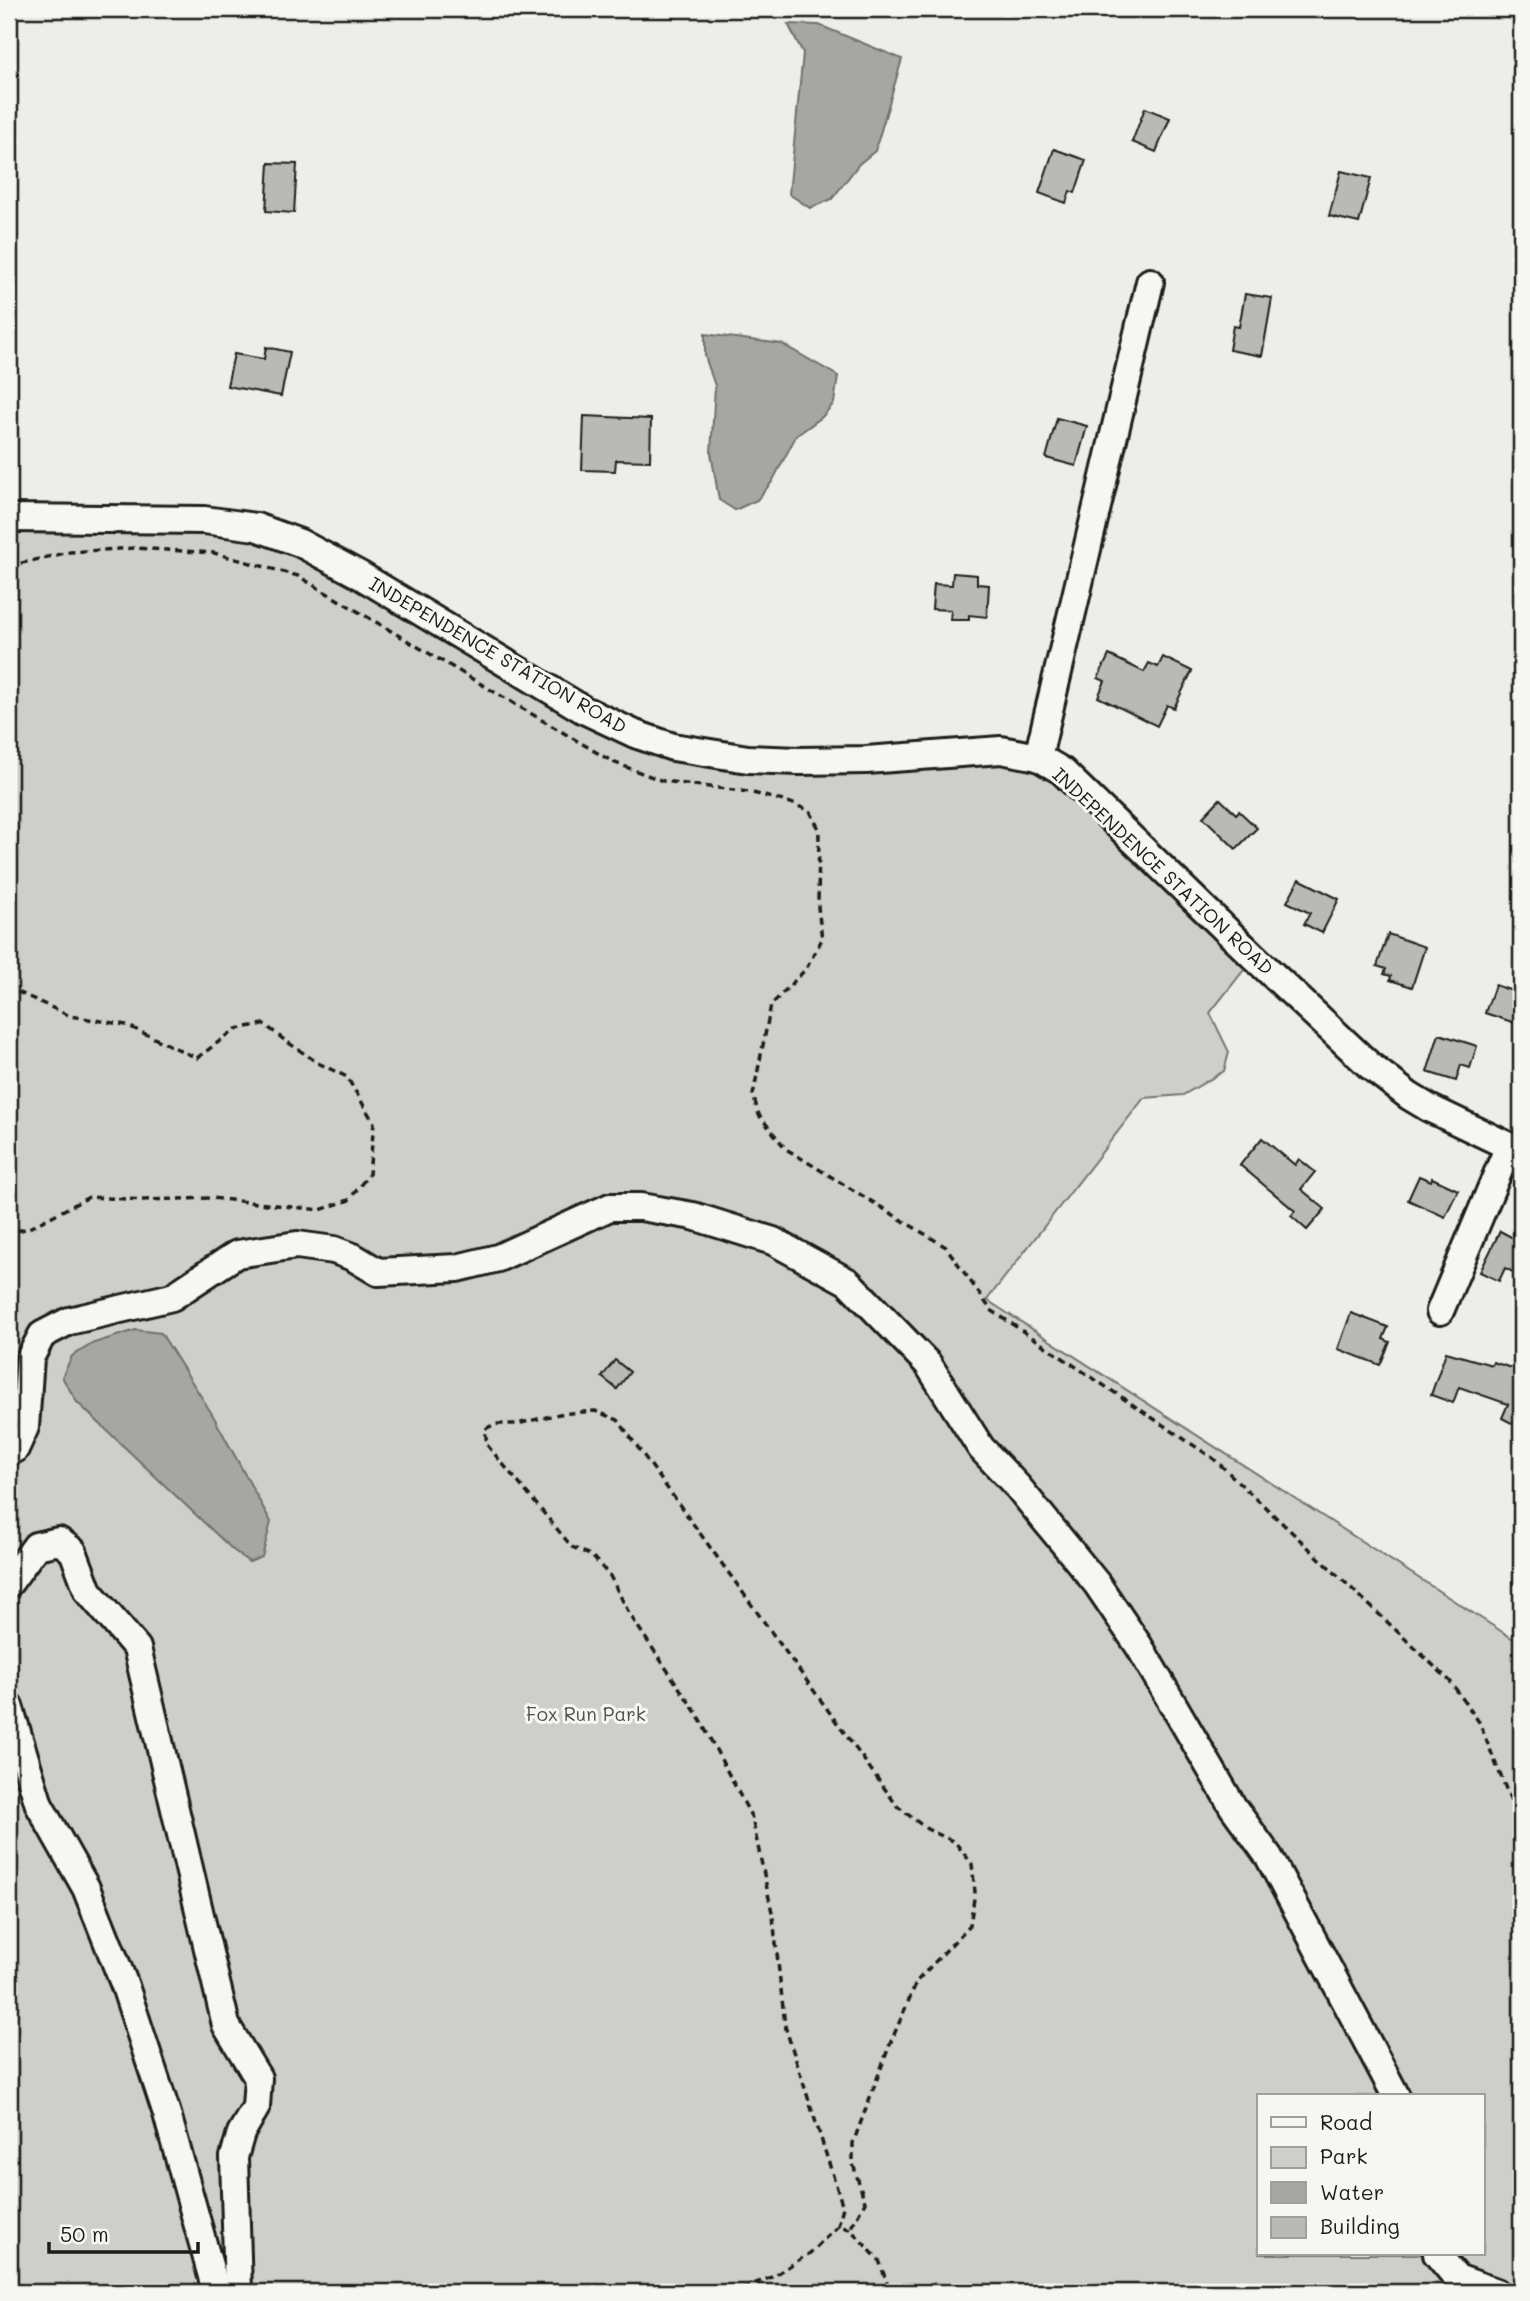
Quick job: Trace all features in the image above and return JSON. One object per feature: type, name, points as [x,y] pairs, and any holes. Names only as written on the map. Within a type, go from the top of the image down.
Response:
[{"type":"street","points":[[1038,757],[1150,282]]},
{"type":"street","name":"INDEPENDENCE STATION ROAD","points":[[9,518],[204,520],[256,527],[300,543],[358,574],[584,710],[635,734],[673,747],[748,759],[786,761],[866,760],[1001,750],[1038,757],[1062,771],[1369,1065],[1429,1108],[1515,1149]]},
{"type":"street","points":[[1440,1311],[1515,1149]]},
{"type":"street","points":[[9,1452],[15,1449],[24,1427],[30,1358],[42,1335],[69,1321],[172,1297],[237,1254],[297,1245],[334,1250],[378,1272],[457,1268],[498,1258],[610,1207],[641,1207],[693,1216],[773,1241],[848,1282],[928,1364],[981,1448],[1018,1487],[1097,1584],[1139,1646],[1233,1807],[1269,1857],[1395,2094]]},
{"type":"street","points":[[9,1583],[36,1546],[59,1542],[73,1550],[89,1591],[137,1648],[226,2025],[258,2078],[256,2107],[241,2133],[234,2157],[238,2292]]},
{"type":"street","points":[[9,1706],[40,1805],[86,1888],[125,1986],[167,2113],[213,2280],[213,2292]]},
{"type":"street","points":[[1439,2256],[1457,2278],[1496,2292]]},
{"type":"path","points":[[9,566],[69,552],[134,548],[214,553],[298,576],[614,762],[663,781],[749,792],[810,811],[819,829],[818,907],[822,939],[806,969],[771,1005],[753,1095],[759,1115],[786,1149],[946,1247],[991,1310],[1214,1460],[1450,1681],[1479,1722],[1521,1826]]},
{"type":"path","points":[[9,984],[18,992],[70,1016],[127,1024],[197,1058],[236,1029],[264,1024],[318,1063],[347,1077],[374,1123],[369,1174],[349,1200],[320,1210],[212,1198],[144,1200],[89,1197],[29,1228],[9,1233]]},
{"type":"path","points":[[732,2292],[772,2277],[810,2253],[838,2226],[843,2207],[785,2025],[773,1917],[752,1818],[696,1714],[630,1615],[610,1576],[593,1556],[572,1547],[487,1446],[485,1429],[495,1424],[517,1424],[559,1414],[595,1411],[618,1420],[898,1807],[926,1829],[955,1842],[972,1864],[975,1892],[970,1925],[917,1981],[853,2143],[853,2164],[866,2202],[850,2229]]},
{"type":"path","points":[[838,2226],[850,2229],[879,2260],[890,2292]]},
{"type":"green space","name":"Fox Run Park","points":[[9,518],[256,527],[673,747],[1038,757],[1254,957],[1210,1013],[1229,1052],[1224,1071],[1183,1095],[1144,1098],[987,1300],[1521,1644],[1521,2292],[9,2292]]},
{"type":"water","points":[[788,24],[819,25],[902,59],[875,151],[859,164],[832,199],[810,208],[789,194],[803,53]]},
{"type":"water","points":[[705,334],[782,344],[838,376],[834,403],[822,417],[796,436],[772,482],[757,500],[735,510],[719,500],[711,453],[715,386],[705,356]]},
{"type":"water","points":[[136,1330],[161,1333],[212,1414],[271,1522],[262,1557],[249,1562],[233,1550],[77,1402],[62,1377],[72,1356],[94,1343]]},
{"type":"building","points":[[1145,108],[1170,118],[1156,152],[1132,142]]},
{"type":"building","points":[[1054,149],[1086,160],[1075,193],[1070,191],[1066,203],[1039,193]]},
{"type":"building","points":[[269,163],[297,164],[294,213],[266,211]]},
{"type":"building","points":[[1341,171],[1371,178],[1359,223],[1329,216]]},
{"type":"building","points":[[1245,294],[1272,298],[1262,356],[1229,350],[1233,326],[1239,327]]},
{"type":"building","points":[[266,347],[290,352],[281,396],[227,386],[234,354],[264,359]]},
{"type":"building","points":[[584,416],[651,419],[650,461],[616,460],[615,471],[582,470]]},
{"type":"building","points":[[1057,418],[1087,426],[1076,466],[1046,458]]},
{"type":"building","points":[[953,573],[977,575],[977,584],[989,585],[987,617],[969,615],[969,620],[950,620],[951,610],[932,609],[934,584],[952,585]]},
{"type":"building","points":[[1109,655],[1144,672],[1149,663],[1158,667],[1163,657],[1192,671],[1174,708],[1167,705],[1157,726],[1098,697],[1105,681],[1098,678]]},
{"type":"building","points":[[1220,799],[1236,814],[1239,811],[1257,828],[1236,849],[1203,817]]},
{"type":"building","points":[[1299,879],[1339,899],[1322,933],[1304,924],[1310,913],[1287,902]]},
{"type":"building","points":[[1388,934],[1425,947],[1412,987],[1390,980],[1391,976],[1384,974],[1386,969],[1377,966]]},
{"type":"building","points":[[1495,985],[1521,994],[1521,1005],[1515,1023],[1485,1013]]},
{"type":"building","points":[[1439,1034],[1477,1046],[1470,1068],[1461,1065],[1456,1081],[1427,1072]]},
{"type":"building","points":[[1262,1138],[1295,1165],[1299,1159],[1315,1172],[1301,1189],[1325,1209],[1307,1230],[1291,1216],[1295,1211],[1240,1165]]},
{"type":"building","points":[[1419,1176],[1431,1181],[1432,1178],[1458,1190],[1445,1217],[1408,1200]]},
{"type":"building","points":[[1500,1231],[1521,1242],[1521,1276],[1505,1268],[1499,1281],[1480,1272]]},
{"type":"building","points":[[1351,1313],[1388,1327],[1383,1339],[1390,1342],[1380,1365],[1338,1349]]},
{"type":"building","points":[[1446,1352],[1521,1371],[1521,1428],[1502,1418],[1508,1404],[1459,1387],[1453,1403],[1431,1395]]},
{"type":"building","points":[[615,1360],[630,1372],[617,1389],[602,1377]]}]
